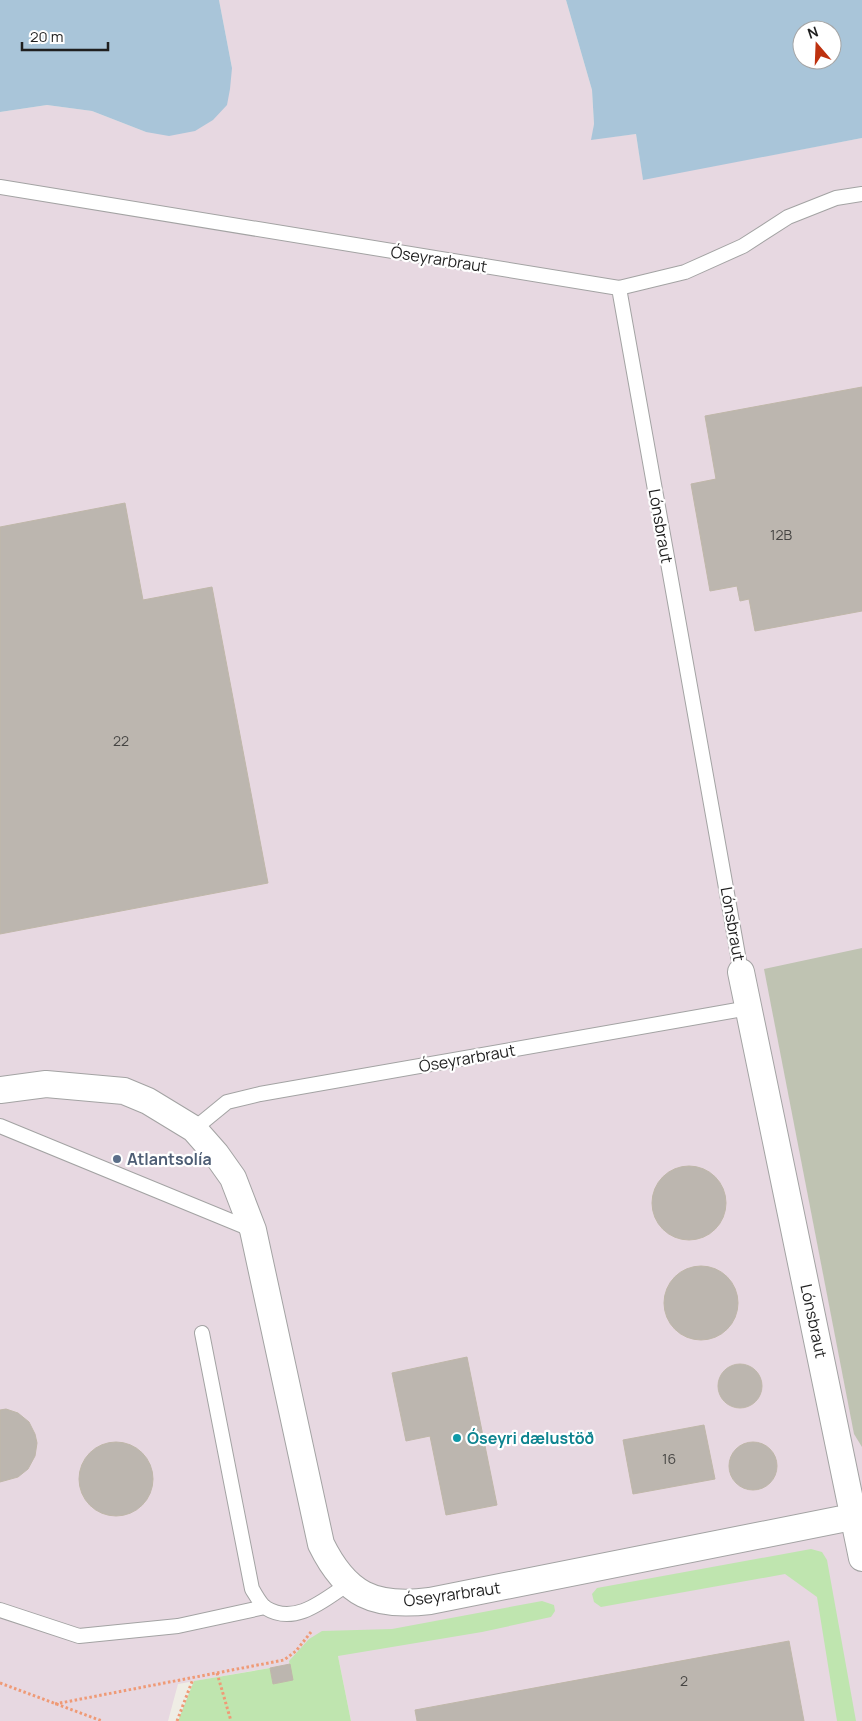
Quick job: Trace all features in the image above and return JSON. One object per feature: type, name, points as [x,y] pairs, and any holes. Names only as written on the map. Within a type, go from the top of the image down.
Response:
[{"type":"street","name":"Lónsbraut","points":[[741,972],[858,1516],[862,1558]]},
{"type":"street","name":"Óseyrarbraut","points":[[0,1090],[46,1084],[124,1091],[148,1101],[194,1130],[216,1154],[233,1178],[253,1230],[321,1544],[329,1561],[359,1594],[373,1599],[401,1603],[430,1601],[858,1516]]},
{"type":"lane","name":"Óseyrarbraut","points":[[0,187],[619,288],[685,272],[743,246],[788,217],[836,198],[862,194]]},
{"type":"lane","name":"Lónsbraut","points":[[619,288],[741,972]]},
{"type":"lane","name":"Óseyrarbraut","points":[[194,1130],[227,1102],[260,1094],[749,1008]]},
{"type":"lane","points":[[0,1126],[253,1230]]},
{"type":"lane","points":[[202,1333],[248,1577],[252,1589],[265,1607]]},
{"type":"lane","points":[[0,1610],[79,1636],[178,1626],[265,1607],[287,1615],[308,1610],[348,1584]]},
{"type":"path","points":[[55,1704],[194,1679],[284,1660],[296,1651],[313,1629]]},
{"type":"path","points":[[218,1674],[230,1721]]},
{"type":"path","points":[[177,1721],[194,1679]]},
{"type":"path","points":[[0,1683],[102,1721]]},
{"type":"shaded area","points":[[219,0],[566,0],[592,90],[594,124],[592,139],[636,134],[643,179],[862,138],[862,1721],[351,1721],[338,1656],[178,1684],[168,1721],[0,1721],[0,112],[47,105],[92,111],[146,132],[232,68]]},
{"type":"shaded area","points":[[862,948],[862,1447],[854,1434],[764,969]]},
{"type":"green space","points":[[811,1549],[822,1552],[827,1560],[856,1721],[837,1721],[817,1597],[785,1574],[601,1607],[594,1602],[592,1594],[597,1588]]},
{"type":"green space","points":[[542,1601],[554,1605],[555,1611],[551,1617],[482,1632],[338,1656],[351,1721],[178,1721],[194,1681],[270,1668],[273,1684],[292,1680],[289,1661],[309,1639],[322,1631],[392,1629]]},
{"type":"water","points":[[0,0],[219,0],[232,68],[227,105],[213,120],[195,131],[169,136],[146,132],[92,111],[47,105],[0,112]]},
{"type":"water","points":[[566,0],[862,0],[862,138],[643,180],[636,134],[591,140],[594,124],[592,90]]},
{"type":"building","points":[[862,387],[862,611],[755,631],[749,599],[740,601],[737,586],[710,591],[691,484],[716,479],[705,416]]},
{"type":"building","points":[[125,503],[143,600],[212,587],[268,883],[0,934],[0,527]]},
{"type":"building","points":[[696,1166],[716,1176],[724,1189],[726,1203],[724,1217],[716,1230],[703,1238],[682,1240],[662,1230],[654,1217],[652,1196],[662,1176],[675,1168]]},
{"type":"building","points":[[701,1266],[715,1269],[727,1277],[735,1289],[738,1303],[735,1317],[727,1329],[715,1337],[701,1340],[687,1337],[675,1329],[667,1317],[664,1303],[667,1289],[675,1277],[687,1269]]},
{"type":"building","name":"Óseyri dælustöð","points":[[467,1357],[497,1505],[446,1515],[430,1436],[406,1441],[392,1373]]},
{"type":"building","points":[[736,1364],[744,1364],[756,1370],[762,1386],[756,1402],[744,1408],[736,1408],[724,1402],[718,1390],[718,1382],[724,1370]]},
{"type":"building","points":[[6,1409],[18,1413],[29,1422],[37,1443],[35,1456],[28,1469],[18,1477],[0,1482],[0,1410]]},
{"type":"building","points":[[704,1425],[715,1479],[633,1494],[623,1440]]},
{"type":"building","points":[[116,1442],[130,1445],[142,1453],[150,1465],[153,1479],[150,1493],[142,1505],[130,1513],[116,1516],[102,1513],[90,1505],[82,1493],[79,1479],[82,1465],[90,1453],[102,1445]]},
{"type":"building","points":[[753,1442],[762,1444],[770,1449],[775,1457],[777,1466],[775,1475],[770,1483],[762,1488],[753,1490],[744,1488],[736,1483],[731,1475],[729,1466],[731,1457],[736,1449],[744,1444]]},
{"type":"building","points":[[789,1641],[804,1721],[417,1721],[415,1710]]},
{"type":"building","points":[[290,1664],[293,1680],[273,1684],[270,1668]]},
{"type":"place","name":"Atlantsolía","points":[[117,1159]]},
{"type":"place","name":"Óseyri dælustöð","points":[[457,1438]]}]
